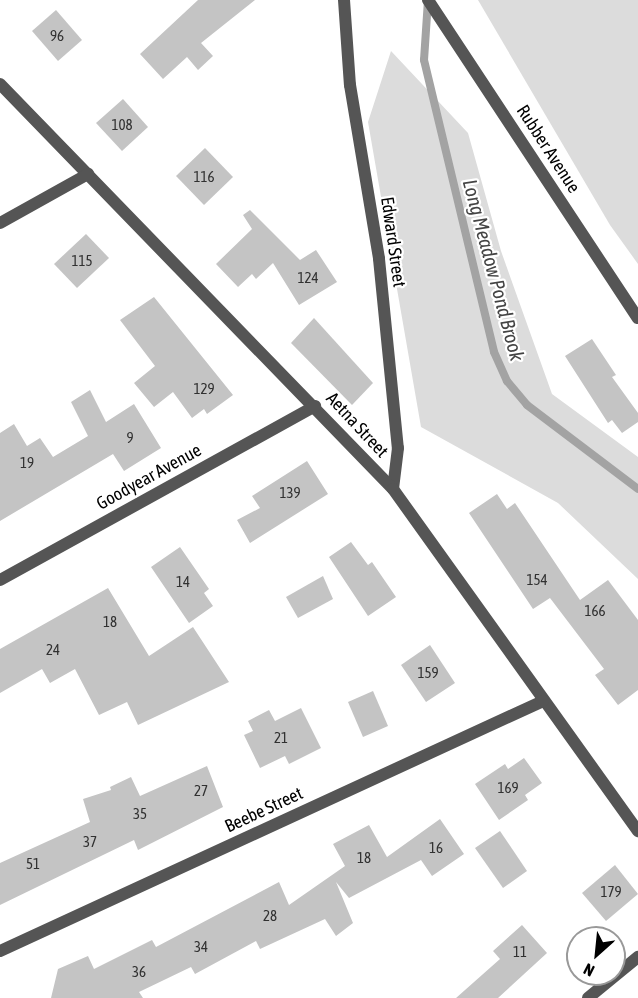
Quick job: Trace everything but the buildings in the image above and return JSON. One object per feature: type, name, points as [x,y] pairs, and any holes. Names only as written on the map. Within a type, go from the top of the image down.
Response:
[{"type":"street","name":"Edward Street","points":[[344,0],[350,85],[379,259],[398,448],[393,489]]},
{"type":"street","name":"Rubber Avenue","points":[[428,0],[638,318]]},
{"type":"street","name":"Aetna Street","points":[[0,84],[315,406],[393,489],[543,702],[638,831]]},
{"type":"street","points":[[0,223],[88,174]]},
{"type":"street","name":"Goodyear Avenue","points":[[0,580],[315,406]]},
{"type":"street","name":"Beebe Street","points":[[0,951],[543,702]]},
{"type":"street","points":[[588,998],[638,957]]},
{"type":"shaded area","points":[[478,0],[638,0],[638,264],[610,225]]},
{"type":"shaded area","points":[[391,51],[468,133],[501,251],[552,394],[638,457],[638,579],[558,503],[421,427],[368,122]]},
{"type":"waterway","name":"Long Meadow Pond Brook","points":[[428,0],[424,60],[494,352],[507,381],[527,405],[638,489]]}]
